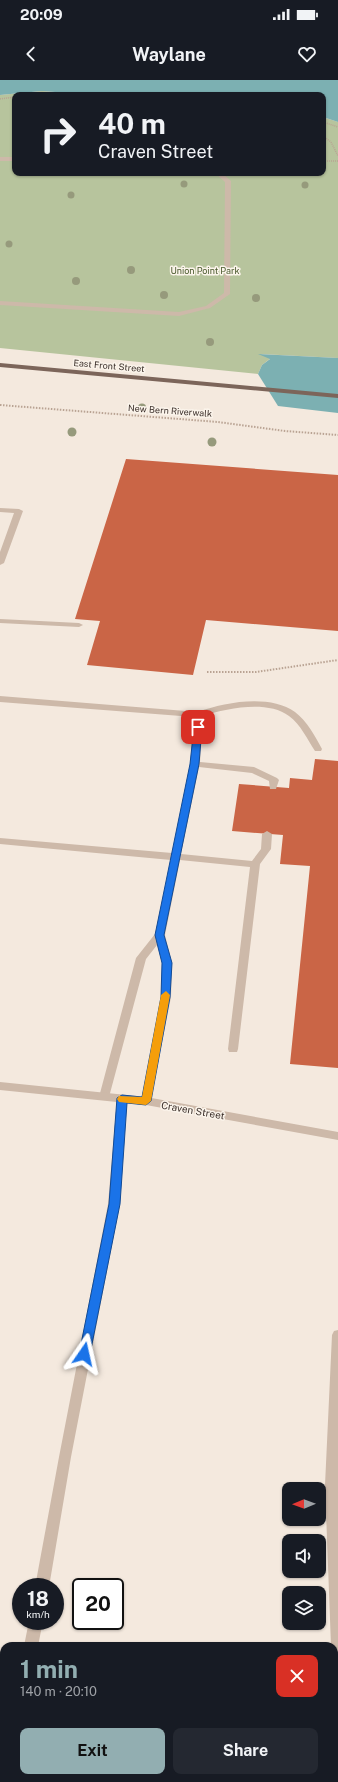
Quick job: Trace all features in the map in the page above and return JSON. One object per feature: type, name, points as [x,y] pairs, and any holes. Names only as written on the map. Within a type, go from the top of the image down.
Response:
[{"type":"main road","name":"East Front Street","points":[[0,365],[338,396]]},
{"type":"street","points":[[0,159],[12,159]]},
{"type":"street","points":[[0,303],[179,314],[208,307],[227,294],[228,181],[222,176]]},
{"type":"street","points":[[0,510],[20,511],[4,545],[0,563]]},
{"type":"street","points":[[0,621],[79,625]]},
{"type":"street","points":[[0,699],[199,715],[224,706],[243,705],[287,711],[300,722],[318,749]]},
{"type":"street","points":[[146,1101],[166,997],[167,963],[160,935],[177,856],[194,764],[199,715]]},
{"type":"street","points":[[194,764],[254,770],[274,780],[273,787]]},
{"type":"street","points":[[233,1050],[254,864],[266,849],[267,834]]},
{"type":"street","points":[[0,841],[254,864]]},
{"type":"street","points":[[104,1097],[140,958],[160,935]]},
{"type":"street","name":"Craven Street","points":[[0,1086],[146,1101],[338,1136]]},
{"type":"street","points":[[44,1578],[69,1433],[114,1204],[122,1098]]},
{"type":"street","points":[[337,1642],[332,1485],[338,1335]]},
{"type":"street","points":[[32,1642],[34,1630]]},
{"type":"path","points":[[0,99],[12,97]]},
{"type":"path","points":[[326,123],[338,127]]},
{"type":"path","points":[[326,138],[331,142],[338,156]]},
{"type":"path","points":[[326,161],[338,161]]},
{"type":"path","name":"New Bern Riverwalk","points":[[0,405],[218,422],[285,431],[338,435]]},
{"type":"path","points":[[207,672],[256,672],[338,660]]},
{"type":"green space","name":"Union Point Park","points":[[42,91],[55,92],[32,92]]},
{"type":"green space","name":"Union Point Park","points":[[12,94],[12,176],[326,176],[326,118],[338,122],[338,358],[260,354],[271,358],[262,365],[258,374],[0,348],[0,95]]},
{"type":"water","points":[[0,80],[338,80],[338,122],[326,118],[326,92],[42,91],[12,92],[12,94],[0,95]]},
{"type":"water","points":[[258,354],[338,358],[338,413],[278,406],[258,374],[262,365],[270,359]]},
{"type":"building","points":[[126,459],[338,475],[338,631],[206,620],[193,675],[87,665],[100,621],[75,619]]},
{"type":"building","points":[[315,759],[338,761],[338,1068],[290,1064],[310,866],[280,864],[283,835],[232,831],[239,784],[289,788],[290,778],[312,780]]},
{"type":"slow traffic","points":[[122,1099],[146,1101],[166,995]]},
{"type":"route","points":[[84,1354],[114,1204],[122,1098],[146,1101],[166,997],[167,963],[160,935],[177,856],[194,764],[198,727]]}]
